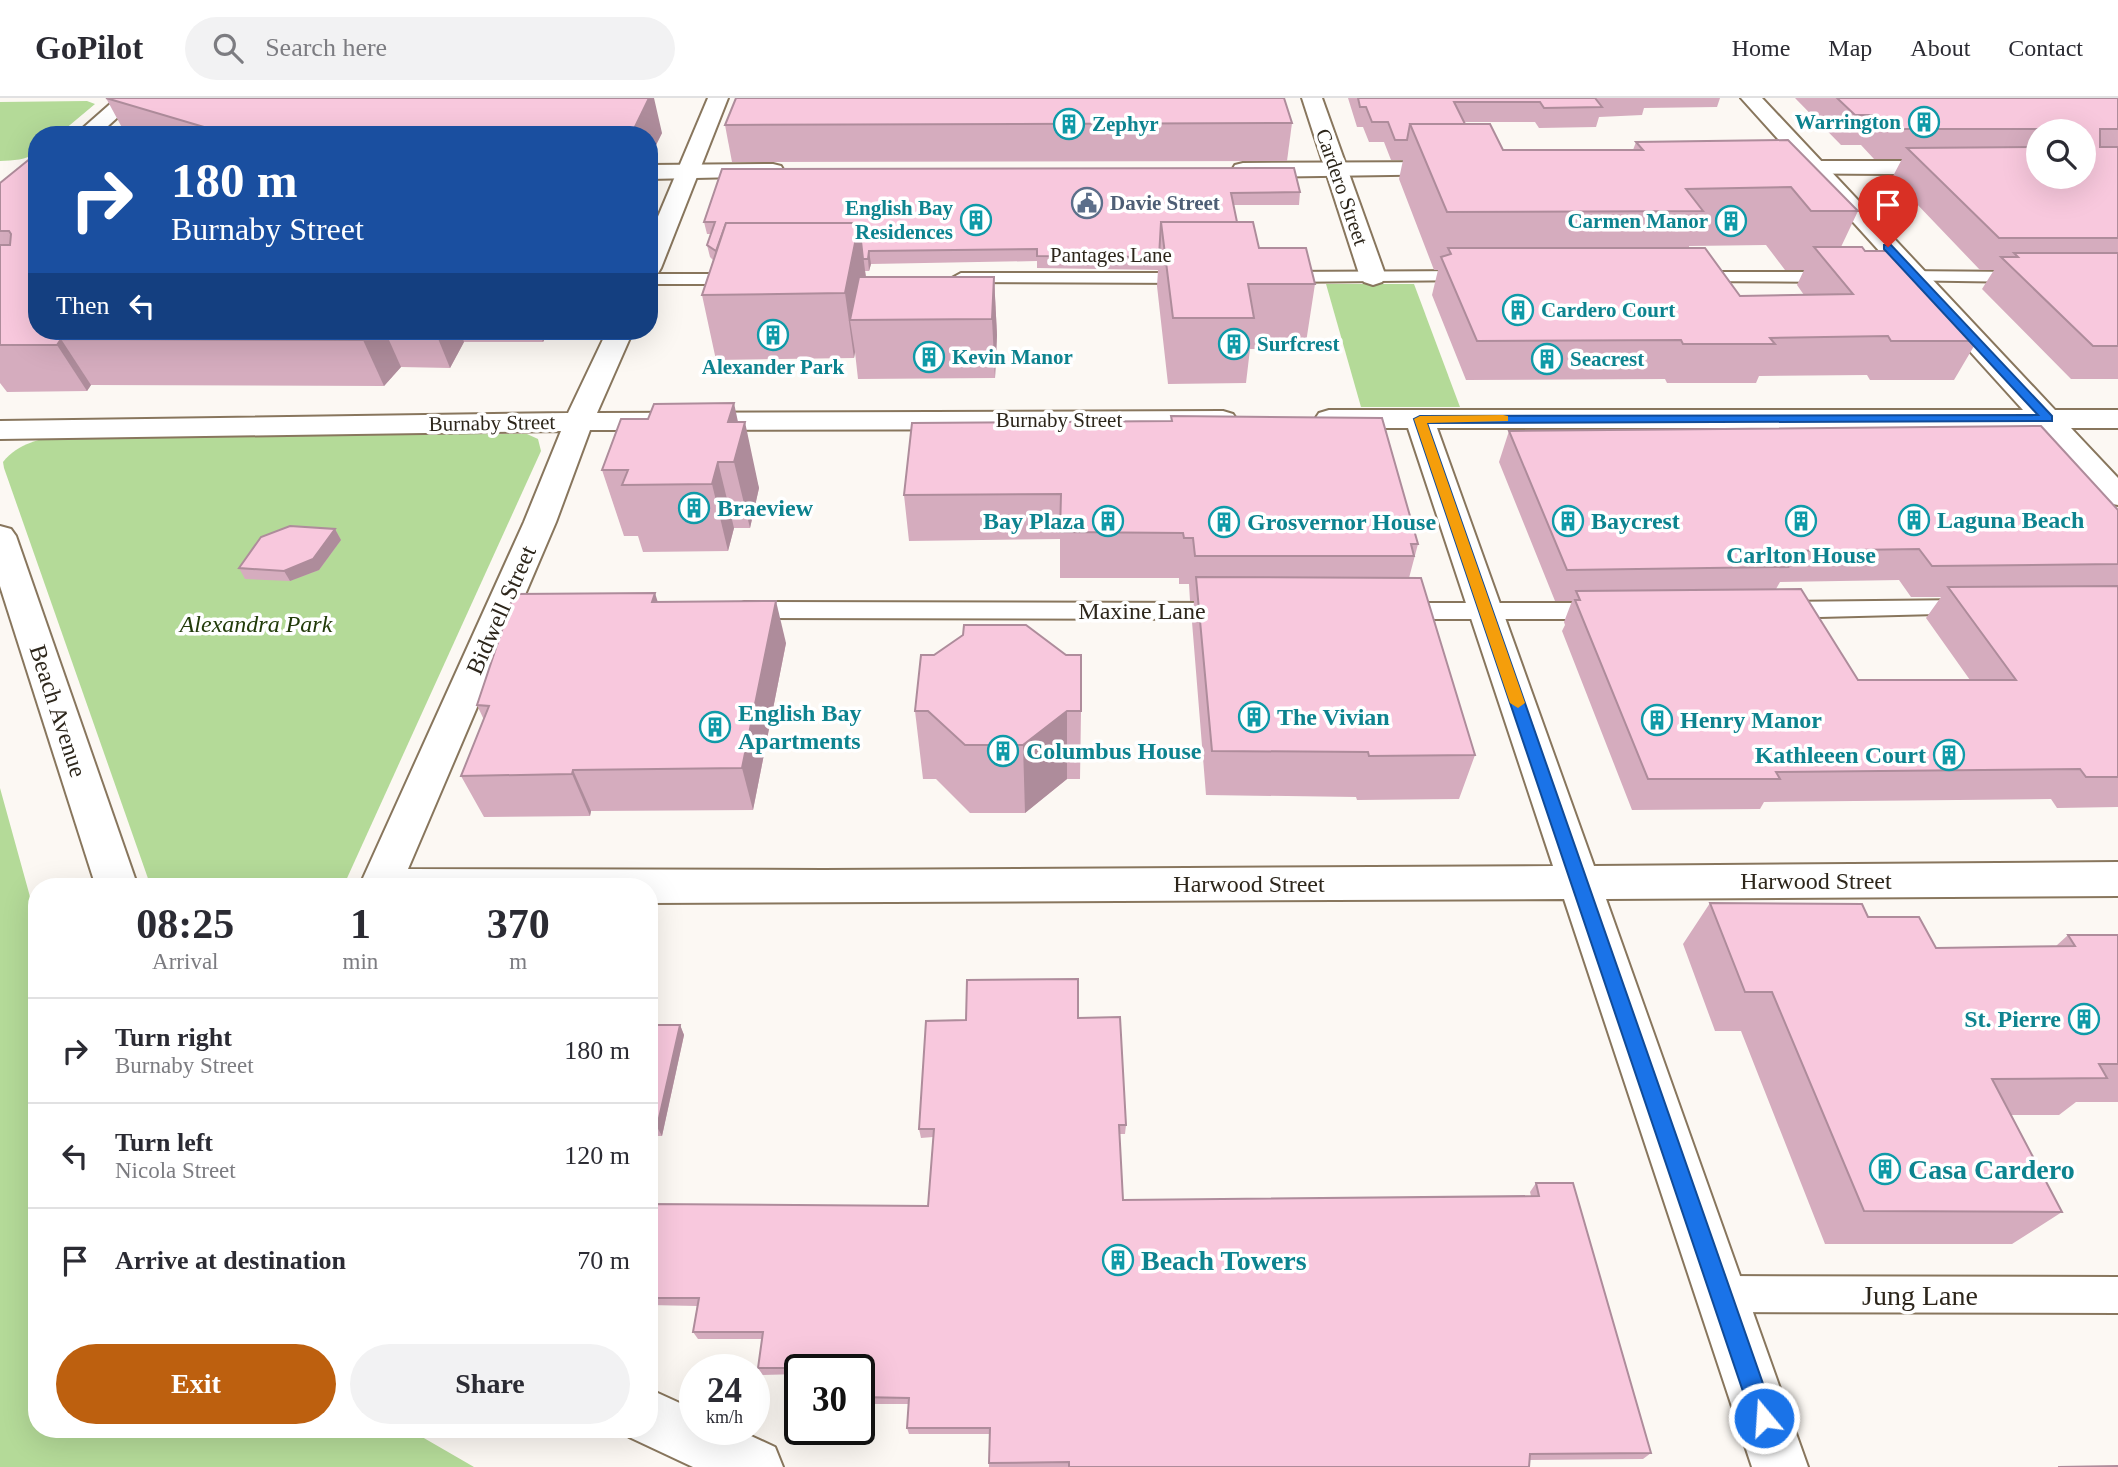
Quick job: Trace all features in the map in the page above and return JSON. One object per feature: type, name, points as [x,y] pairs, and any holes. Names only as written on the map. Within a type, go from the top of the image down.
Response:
[{"type":"street","points":[[96,126],[129,98]]},
{"type":"street","points":[[658,246],[718,98]]},
{"type":"street","name":"Cardero Street","points":[[1312,98],[1373,277]]},
{"type":"street","points":[[1751,98],[2118,496]]},
{"type":"street","points":[[1746,168],[2026,168]]},
{"type":"street","points":[[1217,170],[1472,169]]},
{"type":"street","points":[[658,172],[799,171]]},
{"type":"street","name":"Bidwell Street","points":[[384,878],[514,610],[540,522],[579,422],[616,340]]},
{"type":"street","points":[[1297,419],[2118,419]]},
{"type":"street","points":[[1420,419],[1723,1294],[1780,1467]]},
{"type":"street","name":"Burnaby Street","points":[[0,430],[579,422],[1255,420]]},
{"type":"street","name":"Beach Avenue","points":[[0,536],[114,878]]},
{"type":"street","name":"Harwood Street","points":[[658,887],[2118,879]]},
{"type":"street","points":[[658,1421],[755,1467]]},
{"type":"lane","points":[[1257,277],[1494,276]]},
{"type":"lane","points":[[1676,276],[1857,276]]},
{"type":"lane","points":[[1885,276],[2048,277]]},
{"type":"lane","name":"Pantages Lane","points":[[945,278],[1216,278]]},
{"type":"lane","points":[[658,279],[752,279]]},
{"type":"lane","points":[[1763,610],[1986,608]]},
{"type":"lane","name":"Maxine Lane","points":[[725,610],[1248,611]]},
{"type":"lane","points":[[1373,611],[1625,611]]},
{"type":"lane","name":"Jung Lane","points":[[1723,1294],[2118,1295]]},
{"type":"green space","points":[[87,101],[95,104],[69,126],[28,126],[28,157],[0,161],[0,102]]},
{"type":"green space","points":[[1326,284],[1414,284],[1460,407],[1361,407]]},
{"type":"green space","name":"Alexandra Park","points":[[527,434],[538,439],[541,451],[347,878],[148,878],[4,468],[3,462],[16,450],[47,438]]},
{"type":"green space","points":[[0,788],[28,889],[28,1438],[424,1438],[474,1467],[0,1467]]},
{"type":"building","points":[[106,98],[649,98],[635,126],[201,126]]},
{"type":"building","points":[[736,98],[1284,98],[1292,123],[725,125]]},
{"type":"building","points":[[1358,98],[1595,98],[1602,107],[1544,108],[1540,102],[1454,102],[1465,124],[1410,124],[1407,140],[1395,140],[1388,122],[1372,122],[1366,107],[1360,107]]},
{"type":"building","points":[[1837,98],[2118,98],[2118,129],[2100,129],[2100,147],[2118,147],[2118,238],[1999,238],[1907,148],[2026,147],[2026,189],[2096,189],[2096,119],[2026,119],[2026,129],[1888,129],[1874,115],[1855,115]]},
{"type":"building","points":[[1410,124],[1490,124],[1503,150],[1643,150],[1636,142],[1788,140],[1858,211],[1811,211],[1791,187],[1686,189],[1703,211],[1447,212]]},
{"type":"building","points":[[28,160],[28,340],[60,340],[57,345],[0,345],[0,245],[10,245],[11,234],[9,231],[0,231],[0,183]]},
{"type":"building","points":[[1294,168],[1300,192],[1231,193],[1237,222],[1161,222],[1159,257],[1037,256],[1037,249],[869,251],[868,259],[863,259],[859,223],[726,223],[716,251],[707,245],[715,222],[704,222],[722,169]]},
{"type":"building","points":[[1161,222],[1253,222],[1259,248],[1306,248],[1315,284],[1248,284],[1254,318],[1173,318]]},
{"type":"building","points":[[726,223],[859,223],[845,293],[702,295]]},
{"type":"building","points":[[1814,247],[1862,247],[1865,251],[1895,251],[1977,341],[1891,341],[1888,336],[1770,338],[1775,344],[1683,344],[1681,340],[1477,341],[1441,257],[1451,254],[1448,248],[1705,248],[1740,296],[1853,294]]},
{"type":"building","points":[[2014,253],[2118,253],[2118,346],[2093,346],[2001,257],[2018,257]]},
{"type":"building","points":[[859,277],[994,277],[992,319],[850,320]]},
{"type":"building","points":[[734,403],[728,422],[745,422],[734,462],[718,462],[712,484],[622,485],[628,470],[602,470],[621,419],[648,419],[654,404]]},
{"type":"building","points":[[1171,416],[1382,418],[1418,544],[1411,544],[1414,556],[1195,556],[1193,538],[1184,538],[1183,533],[1060,532],[1061,494],[904,495],[912,423],[1172,421]]},
{"type":"building","points":[[2041,426],[2118,510],[2118,564],[1932,566],[1919,549],[1787,551],[1790,556],[1781,556],[1788,567],[1567,570],[1509,431]]},
{"type":"building","points":[[290,526],[335,529],[313,559],[284,571],[239,568],[261,537]]},
{"type":"building","points":[[1196,577],[1421,578],[1475,755],[1369,756],[1368,752],[1212,751]]},
{"type":"building","points":[[2118,586],[2118,777],[2086,777],[2080,769],[1776,772],[1780,779],[1648,779],[1575,600],[1580,600],[1576,591],[1801,589],[1858,680],[2016,680],[1948,587]]},
{"type":"building","points":[[655,593],[652,602],[776,601],[742,768],[573,770],[572,774],[461,776],[489,706],[477,705],[514,594]]},
{"type":"building","points":[[964,625],[1026,625],[1066,655],[1081,655],[1081,711],[1067,711],[1023,745],[965,745],[928,711],[915,711],[921,655],[934,655],[963,635]]},
{"type":"building","points":[[1710,903],[1862,904],[1868,917],[1919,917],[1936,948],[2075,946],[2068,935],[2118,935],[2118,1064],[2099,1064],[2107,1078],[1992,1079],[2062,1212],[1864,1211],[1772,992],[1745,992]]},
{"type":"building","name":"Beach Towers","points":[[1078,979],[1078,1018],[1120,1017],[1126,1125],[1119,1125],[1123,1200],[1539,1196],[1536,1183],[1573,1183],[1651,1453],[1530,1454],[1529,1467],[1069,1467],[1069,1462],[989,1463],[990,1428],[907,1428],[909,1398],[875,1397],[875,1354],[784,1354],[784,1368],[770,1368],[770,1354],[760,1354],[763,1332],[693,1332],[699,1298],[658,1298],[658,1204],[928,1206],[934,1129],[919,1129],[926,1021],[966,1020],[967,980]]},
{"type":"building","points":[[658,1025],[680,1025],[658,1123]]},
{"type":"slow traffic","points":[[1503,419],[1420,419],[1518,703]]},
{"type":"place","name":"Warrington","points":[[1924,122]]},
{"type":"place","name":"Zephyr","points":[[1069,124]]},
{"type":"place","name":"Davie Street","points":[[1087,203]]},
{"type":"place","name":"English Bay Residences","points":[[976,220]]},
{"type":"place","name":"Carmen Manor","points":[[1731,221]]},
{"type":"place","name":"Cardero Court","points":[[1518,310]]},
{"type":"place","name":"Alexander Park","points":[[773,335]]},
{"type":"place","name":"Surfcrest","points":[[1234,344]]},
{"type":"place","name":"Kevin Manor","points":[[929,357]]},
{"type":"place","name":"Seacrest","points":[[1547,359]]},
{"type":"place","name":"Braeview","points":[[694,508]]},
{"type":"place","name":"Laguna Beach","points":[[1914,520]]},
{"type":"place","name":"Bay Plaza","points":[[1108,521]]},
{"type":"place","name":"Baycrest","points":[[1568,521]]},
{"type":"place","name":"Carlton House","points":[[1801,521]]},
{"type":"place","name":"Grosvernor House","points":[[1224,522]]},
{"type":"place","name":"The Vivian","points":[[1254,717]]},
{"type":"place","name":"Henry Manor","points":[[1657,720]]},
{"type":"place","name":"English Bay Apartments","points":[[715,727]]},
{"type":"place","name":"Columbus House","points":[[1003,751]]},
{"type":"place","name":"Kathleeen Court","points":[[1949,755]]},
{"type":"place","name":"St. Pierre","points":[[2084,1019]]},
{"type":"place","name":"Casa Cardero","points":[[1885,1169]]},
{"type":"place","name":"Beach Towers","points":[[1118,1260]]},
{"type":"route","points":[[1764,1418],[1420,419],[2048,419],[1888,247]]}]
